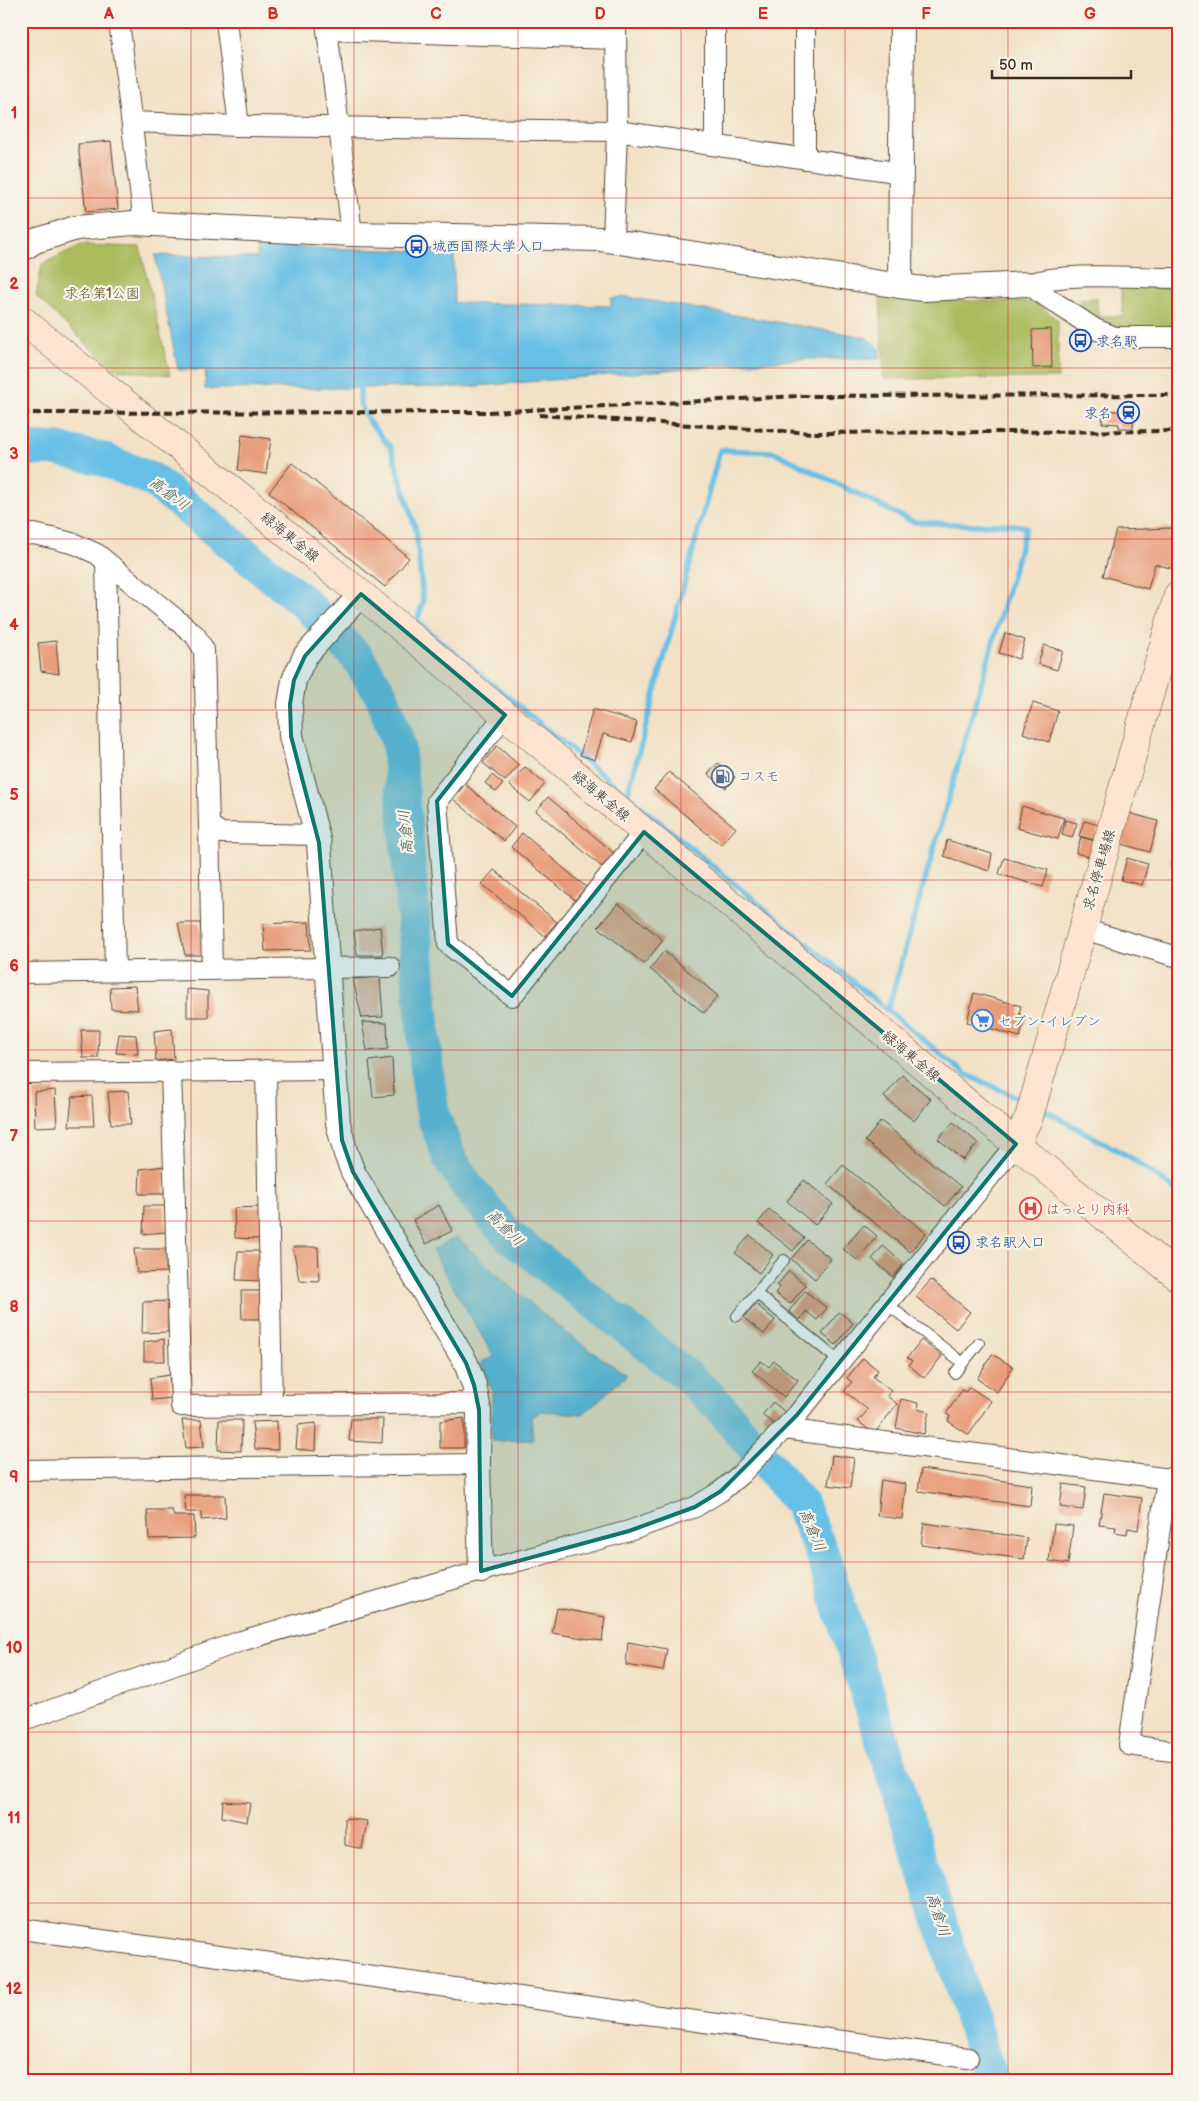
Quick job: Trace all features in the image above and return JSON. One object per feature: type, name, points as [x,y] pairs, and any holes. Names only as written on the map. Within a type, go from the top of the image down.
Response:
[{"type":"main road","name":"緑海東金線","points":[[21,319],[354,602],[505,715],[1016,1144],[1178,1277]]},
{"type":"main road","name":"求名停車場線","points":[[1016,1144],[1029,1118],[1178,595]]},
{"type":"street","points":[[120,21],[144,223]]},
{"type":"street","points":[[226,21],[239,126]]},
{"type":"street","points":[[715,21],[715,145]]},
{"type":"street","points":[[805,159],[806,21]]},
{"type":"street","points":[[900,286],[902,21]]},
{"type":"street","points":[[352,234],[327,25],[616,30],[613,240]]},
{"type":"street","points":[[132,122],[239,126],[616,130],[902,173]]},
{"type":"street","points":[[21,250],[35,241],[76,228],[144,223],[352,234],[613,240],[923,289],[1027,284],[1045,278],[1178,278]]},
{"type":"street","points":[[1027,284],[1095,329],[1115,336],[1178,337]]},
{"type":"street","points":[[21,535],[34,534],[75,544],[98,554],[195,635],[204,650],[212,970]]},
{"type":"street","points":[[106,562],[115,971]]},
{"type":"street","points":[[354,602],[305,656],[294,680],[290,704],[291,736],[317,835],[338,1123],[353,1172],[466,1363],[474,1385],[479,1410],[478,1464],[482,1571]]},
{"type":"street","points":[[505,715],[437,801],[448,944],[512,996],[644,832]]},
{"type":"street","points":[[209,824],[222,833],[317,835]]},
{"type":"street","points":[[1083,929],[1178,957]]},
{"type":"street","points":[[21,973],[390,967]]},
{"type":"street","points":[[266,1070],[272,1405]]},
{"type":"street","points":[[21,1072],[335,1070]]},
{"type":"street","points":[[171,1071],[181,1406],[477,1403]]},
{"type":"street","points":[[21,1721],[241,1641],[482,1571],[629,1531],[695,1508],[721,1491],[741,1474],[784,1430],[1016,1144]]},
{"type":"street","points":[[784,1430],[1172,1479],[1129,1745],[1178,1752]]},
{"type":"street","points":[[21,1470],[478,1464]]},
{"type":"street","points":[[21,1929],[968,2058]]},
{"type":"lane","points":[[737,1316],[784,1260]]},
{"type":"lane","points":[[756,1293],[840,1362]]},
{"type":"lane","points":[[887,1304],[963,1363]]},
{"type":"lane","points":[[955,1373],[979,1343]]},
{"type":"highlighted area","points":[[361,594],[505,715],[437,801],[448,944],[512,996],[644,832],[1016,1144],[797,1415],[721,1491],[695,1507],[629,1531],[481,1571],[479,1410],[474,1385],[466,1363],[353,1172],[342,1140],[319,843],[291,736],[290,704],[294,680],[305,656]]},
{"type":"green space","name":"求名第1公園","points":[[81,245],[140,247],[170,375],[113,369],[36,296],[42,264]]},
{"type":"green space","points":[[1121,287],[1178,288],[1178,332],[1110,327],[1081,306],[1080,299],[1097,298],[1098,316],[1123,316]]},
{"type":"green space","points":[[880,299],[1025,302],[1037,304],[1058,320],[1058,378],[884,379]]},
{"type":"water","points":[[257,246],[454,252],[454,303],[611,306],[611,298],[627,297],[866,337],[879,348],[880,359],[799,359],[466,387],[205,389],[206,370],[178,370],[155,255],[258,258]]},
{"type":"water","points":[[457,1237],[497,1275],[560,1328],[627,1375],[583,1414],[542,1411],[531,1417],[533,1440],[492,1441],[492,1391],[481,1362],[494,1357],[432,1250]]},
{"type":"building","points":[[111,141],[118,209],[86,212],[78,144]]},
{"type":"building","points":[[1051,329],[1052,367],[1033,368],[1032,330]]},
{"type":"building","points":[[1121,406],[1134,406],[1133,428],[1119,428],[1119,424],[1102,423],[1103,411],[1121,411]]},
{"type":"building","points":[[242,435],[271,439],[266,474],[238,470]]},
{"type":"building","points":[[292,463],[409,558],[385,587],[269,492]]},
{"type":"building","points":[[1172,528],[1178,530],[1178,551],[1174,569],[1155,564],[1148,589],[1103,576],[1116,530]]},
{"type":"building","points":[[1005,633],[1025,640],[1019,659],[999,653]]},
{"type":"building","points":[[56,641],[59,674],[41,671],[38,643]]},
{"type":"building","points":[[1044,645],[1063,651],[1057,670],[1038,664]]},
{"type":"building","points":[[1033,703],[1058,711],[1049,742],[1023,733]]},
{"type":"building","points":[[593,709],[637,722],[632,742],[603,734],[595,760],[580,755]]},
{"type":"building","points":[[497,746],[519,765],[505,781],[483,763]]},
{"type":"building","points":[[718,763],[735,777],[726,788],[708,774]]},
{"type":"building","points":[[525,767],[545,784],[530,802],[509,785]]},
{"type":"building","points":[[669,772],[736,828],[721,845],[654,789]]},
{"type":"building","points":[[492,775],[503,784],[496,792],[485,783]]},
{"type":"building","points":[[465,784],[515,827],[504,841],[453,799]]},
{"type":"building","points":[[548,797],[614,853],[602,867],[536,811]]},
{"type":"building","points":[[1022,806],[1064,818],[1058,839],[1017,828]]},
{"type":"building","points":[[1129,813],[1158,821],[1150,852],[1121,844]]},
{"type":"building","points":[[1065,820],[1077,823],[1072,838],[1062,835]]},
{"type":"building","points":[[1084,821],[1099,825],[1095,840],[1079,836]]},
{"type":"building","points":[[522,833],[586,887],[575,900],[511,847]]},
{"type":"building","points":[[1081,837],[1097,842],[1093,858],[1076,853]]},
{"type":"building","points":[[947,840],[992,854],[989,871],[944,856]]},
{"type":"building","points":[[1178,848],[1178,868],[1170,865]]},
{"type":"building","points":[[1004,858],[1048,870],[1043,887],[999,874]]},
{"type":"building","points":[[1127,858],[1148,864],[1142,885],[1121,880]]},
{"type":"building","points":[[494,870],[557,922],[545,936],[482,884]]},
{"type":"building","points":[[618,903],[663,940],[644,964],[598,927]]},
{"type":"building","points":[[309,922],[311,950],[265,951],[263,924]]},
{"type":"building","points":[[178,923],[200,923],[204,955],[185,955]]},
{"type":"building","points":[[380,927],[383,955],[357,955],[354,931]]},
{"type":"building","points":[[664,951],[718,996],[704,1013],[650,969]]},
{"type":"building","points":[[380,977],[383,1017],[362,1018],[353,979]]},
{"type":"building","points":[[135,986],[138,1010],[111,1009],[110,987]]},
{"type":"building","points":[[187,989],[208,991],[208,1017],[187,1017]]},
{"type":"building","points":[[974,993],[1021,1006],[1019,1014],[1026,1016],[1020,1037],[967,1022]]},
{"type":"building","points":[[362,1022],[387,1023],[388,1049],[367,1051]]},
{"type":"building","points":[[172,1029],[174,1059],[156,1061],[154,1031]]},
{"type":"building","points":[[81,1030],[99,1030],[98,1058],[83,1058]]},
{"type":"building","points":[[119,1034],[136,1035],[138,1054],[116,1053]]},
{"type":"building","points":[[392,1058],[394,1095],[373,1097],[369,1061]]},
{"type":"building","points":[[902,1075],[931,1099],[914,1121],[884,1097]]},
{"type":"building","points":[[55,1090],[57,1126],[35,1127],[34,1092]]},
{"type":"building","points":[[128,1091],[131,1124],[111,1124],[108,1092]]},
{"type":"building","points":[[92,1096],[94,1126],[69,1126],[72,1097]]},
{"type":"building","points":[[881,1121],[961,1187],[945,1206],[865,1141]]},
{"type":"building","points":[[953,1122],[978,1143],[963,1160],[938,1139]]},
{"type":"building","points":[[843,1165],[926,1233],[910,1252],[827,1184]]},
{"type":"building","points":[[166,1166],[164,1194],[139,1194],[140,1169]]},
{"type":"building","points":[[804,1180],[833,1204],[815,1225],[787,1201]]},
{"type":"building","points":[[439,1205],[452,1231],[426,1244],[413,1220]]},
{"type":"building","points":[[144,1206],[165,1206],[166,1232],[143,1234]]},
{"type":"building","points":[[261,1207],[261,1239],[235,1238],[234,1208]]},
{"type":"building","points":[[769,1209],[804,1238],[793,1251],[758,1223]]},
{"type":"building","points":[[864,1225],[877,1236],[857,1260],[843,1249]]},
{"type":"building","points":[[750,1235],[773,1255],[759,1273],[735,1253]]},
{"type":"building","points":[[807,1240],[831,1259],[815,1279],[791,1259]]},
{"type":"building","points":[[883,1246],[904,1264],[893,1277],[872,1259]]},
{"type":"building","points":[[293,1247],[318,1247],[319,1281],[299,1280]]},
{"type":"building","points":[[134,1249],[166,1249],[166,1272],[137,1273]]},
{"type":"building","points":[[238,1251],[262,1251],[263,1281],[236,1280]]},
{"type":"building","points":[[789,1271],[806,1285],[790,1304],[775,1293],[780,1287],[777,1285]]},
{"type":"building","points":[[931,1280],[970,1312],[956,1329],[916,1297]]},
{"type":"building","points":[[241,1291],[262,1291],[261,1319],[242,1319]]},
{"type":"building","points":[[805,1291],[827,1308],[817,1320],[806,1311],[800,1320],[789,1311]]},
{"type":"building","points":[[168,1301],[168,1332],[142,1333],[143,1302]]},
{"type":"building","points":[[756,1304],[775,1320],[764,1334],[744,1318]]},
{"type":"building","points":[[839,1312],[853,1323],[836,1345],[822,1334]]},
{"type":"building","points":[[164,1339],[165,1361],[144,1361],[144,1342]]},
{"type":"building","points":[[921,1340],[942,1356],[924,1378],[909,1365],[912,1361],[907,1358]]},
{"type":"building","points":[[992,1354],[1013,1367],[997,1392],[977,1379]]},
{"type":"building","points":[[863,1358],[878,1370],[873,1377],[891,1391],[887,1396],[897,1404],[874,1434],[858,1421],[868,1410],[844,1391],[852,1382],[847,1378]]},
{"type":"building","points":[[761,1361],[769,1367],[774,1361],[798,1380],[784,1397],[752,1371]]},
{"type":"building","points":[[169,1375],[171,1398],[152,1400],[150,1378]]},
{"type":"building","points":[[969,1387],[991,1401],[969,1435],[948,1421],[950,1416],[946,1414],[962,1390],[966,1392]]},
{"type":"building","points":[[901,1399],[918,1403],[917,1409],[929,1412],[924,1434],[896,1428]]},
{"type":"building","points":[[773,1402],[785,1412],[775,1425],[762,1415]]},
{"type":"building","points":[[464,1418],[464,1448],[440,1448],[440,1421]]},
{"type":"building","points":[[351,1419],[383,1419],[382,1443],[349,1441]]},
{"type":"building","points":[[182,1420],[201,1420],[204,1447],[186,1448]]},
{"type":"building","points":[[219,1420],[242,1420],[241,1451],[218,1450]]},
{"type":"building","points":[[277,1421],[278,1450],[255,1449],[252,1422]]},
{"type":"building","points":[[316,1423],[315,1451],[296,1449],[298,1425]]},
{"type":"building","points":[[832,1455],[854,1458],[850,1488],[828,1485]]},
{"type":"building","points":[[921,1469],[1032,1485],[1030,1506],[918,1491]]},
{"type":"building","points":[[881,1480],[906,1484],[902,1519],[877,1516]]},
{"type":"building","points":[[1063,1484],[1086,1487],[1083,1510],[1060,1507]]},
{"type":"building","points":[[1104,1493],[1142,1498],[1138,1530],[1128,1528],[1127,1534],[1115,1532],[1116,1527],[1099,1525]]},
{"type":"building","points":[[184,1495],[225,1495],[226,1518],[201,1520],[202,1512],[186,1512]]},
{"type":"building","points":[[147,1510],[172,1510],[174,1516],[194,1516],[195,1538],[149,1539]]},
{"type":"building","points":[[924,1523],[1027,1538],[1024,1559],[921,1545]]},
{"type":"building","points":[[1054,1524],[1073,1526],[1068,1564],[1049,1561]]},
{"type":"building","points":[[557,1608],[605,1617],[602,1641],[552,1633]]},
{"type":"building","points":[[628,1642],[667,1649],[663,1671],[626,1665]]},
{"type":"building","points":[[223,1801],[250,1803],[247,1822],[222,1817]]},
{"type":"building","points":[[345,1818],[367,1821],[362,1849],[345,1845]]},
{"type":"waterway","points":[[360,382],[360,403],[369,422],[391,448],[416,530],[423,601],[417,622],[965,1074],[1026,1101]]},
{"type":"waterway","name":"高倉川","points":[[21,449],[57,449],[102,459],[153,480],[305,603],[357,657],[382,696],[398,743],[428,1081],[433,1115],[450,1159],[468,1187],[507,1234],[688,1377],[719,1406],[801,1504],[823,1556],[991,2080]]},
{"type":"waterway","points":[[627,796],[720,450],[774,452],[913,522],[974,525],[1007,524],[1026,527],[888,1009]]},
{"type":"waterway","points":[[1039,1107],[1133,1159],[1178,1192]]},
{"type":"railway","points":[[21,413],[489,412],[799,396],[1178,395]]},
{"type":"railway","points":[[539,415],[813,433],[1178,431]]},
{"type":"place","name":"城西国際大学入口","points":[[416,246]]},
{"type":"place","name":"求名駅","points":[[1080,341]]},
{"type":"place","name":"求名","points":[[1128,413]]},
{"type":"place","name":"コスモ","points":[[722,776]]},
{"type":"place","name":"セブン-イレブン","points":[[982,1021]]},
{"type":"place","name":"はっとり内科","points":[[1030,1209]]},
{"type":"place","name":"求名駅入口","points":[[959,1242]]}]
